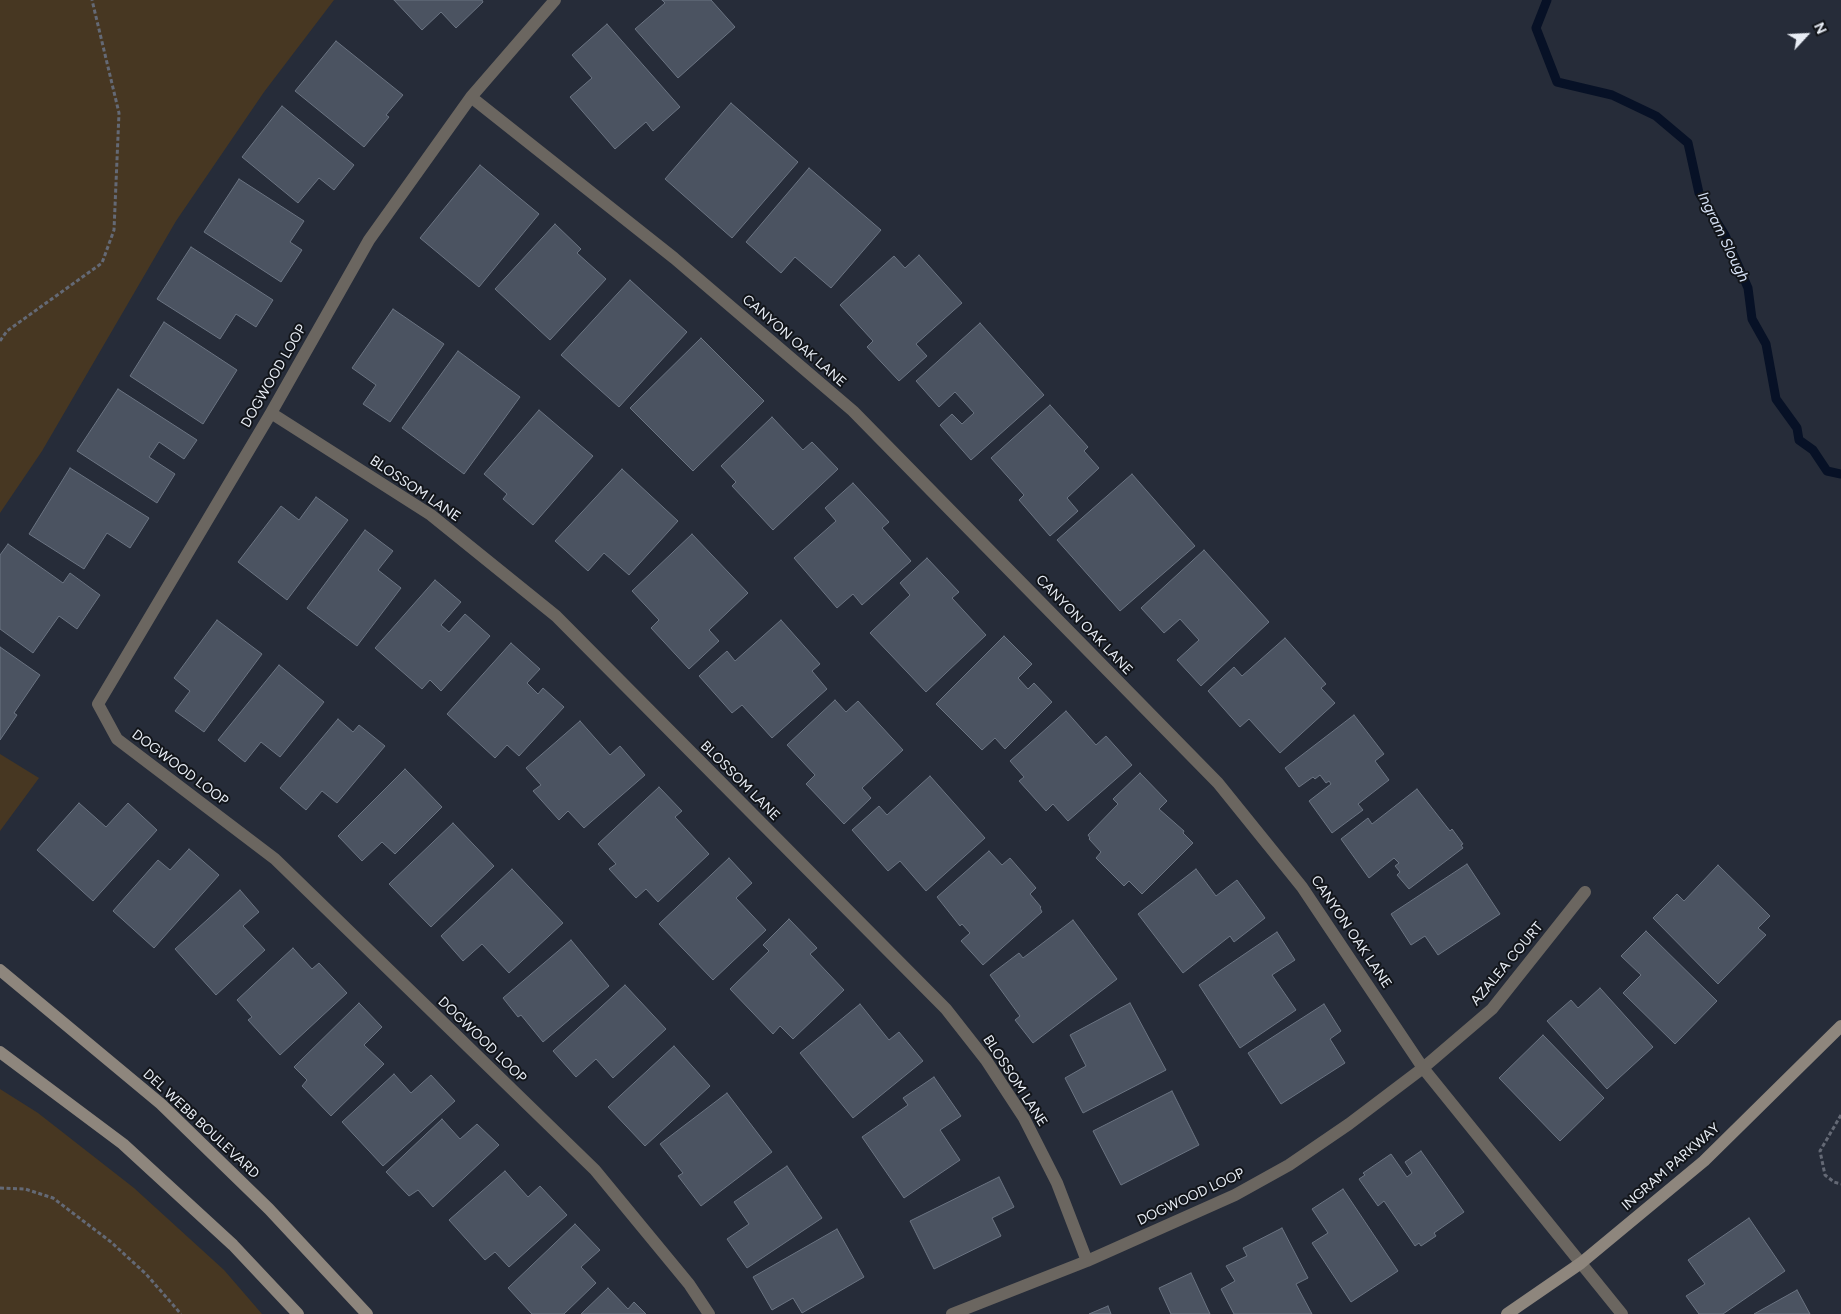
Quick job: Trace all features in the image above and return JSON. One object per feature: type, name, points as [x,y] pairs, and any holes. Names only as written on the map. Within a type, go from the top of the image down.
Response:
[{"type":"street","name":"DOGWOOD LOOP","points":[[555,0],[471,97],[369,240],[271,413],[98,704],[117,739],[275,859],[595,1170],[689,1284],[709,1314]]},
{"type":"street","name":"CANYON OAK LANE","points":[[471,97],[674,258],[853,412],[1218,783],[1302,887],[1423,1068],[1622,1314]]},
{"type":"street","name":"BLOSSOM LANE","points":[[271,413],[431,515],[556,616],[946,1009],[986,1060],[1024,1118],[1057,1183],[1087,1260]]},
{"type":"street","name":"AZALEA COURT","points":[[1423,1068],[1492,1009],[1585,892]]},
{"type":"street","name":"DEL WEBB BOULEVARD","points":[[0,970],[161,1104],[269,1209],[367,1314]]},
{"type":"street","name":"INGRAM PARKWAY","points":[[1507,1314],[1581,1263],[1704,1161],[1841,1026]]},
{"type":"street","points":[[0,1052],[17,1062],[123,1144],[233,1244],[298,1314]]},
{"type":"street","name":"DOGWOOD LOOP","points":[[952,1314],[1087,1260],[1235,1195],[1289,1165],[1349,1124],[1423,1068]]},
{"type":"path","points":[[0,341],[8,331],[102,264],[114,230],[118,112],[92,0]]},
{"type":"path","points":[[1841,1115],[1820,1150],[1825,1175],[1834,1182],[1841,1184]]},
{"type":"path","points":[[0,1188],[25,1189],[53,1198],[110,1242],[146,1274],[181,1314]]},
{"type":"shaded area","points":[[0,0],[334,0],[264,92],[176,221],[42,451],[0,513]]},
{"type":"shaded area","points":[[0,754],[39,778],[0,831]]},
{"type":"shaded area","points":[[0,1089],[38,1113],[134,1188],[224,1270],[262,1314],[0,1314]]},
{"type":"building","points":[[394,0],[482,0],[483,2],[456,28],[441,12],[422,30]]},
{"type":"building","points":[[662,0],[711,0],[735,27],[678,78],[635,29],[665,3]]},
{"type":"building","points":[[607,24],[680,107],[653,131],[646,122],[615,149],[570,97],[592,78],[572,55]]},
{"type":"building","points":[[336,41],[403,95],[386,115],[389,117],[364,147],[295,91]]},
{"type":"building","points":[[731,103],[798,162],[732,238],[665,179]]},
{"type":"building","points":[[282,106],[354,165],[334,190],[319,178],[298,203],[242,157]]},
{"type":"building","points":[[480,165],[539,214],[479,287],[420,238]]},
{"type":"building","points":[[809,168],[881,230],[831,288],[795,257],[781,273],[746,242]]},
{"type":"building","points":[[239,179],[304,221],[290,242],[302,250],[281,282],[204,232]]},
{"type":"building","points":[[555,224],[581,249],[577,253],[606,279],[550,340],[495,289]]},
{"type":"building","points":[[191,247],[273,300],[256,327],[236,314],[220,339],[157,299]]},
{"type":"building","points":[[919,255],[962,303],[916,344],[927,356],[899,381],[867,347],[873,341],[840,305],[894,256],[905,268]]},
{"type":"building","points":[[630,280],[687,332],[619,407],[561,355]]},
{"type":"building","points":[[393,309],[444,344],[390,422],[363,404],[376,385],[352,368]]},
{"type":"building","points":[[164,322],[237,370],[203,424],[130,376]]},
{"type":"building","points":[[980,323],[1044,395],[971,460],[940,425],[952,414],[962,424],[974,413],[955,392],[939,407],[916,381]]},
{"type":"building","points":[[701,338],[764,401],[693,471],[630,408]]},
{"type":"building","points":[[458,351],[520,397],[464,474],[402,428]]},
{"type":"building","points":[[118,389],[197,440],[184,459],[159,442],[149,457],[175,474],[157,503],[77,451]]},
{"type":"building","points":[[1050,405],[1088,447],[1084,451],[1099,468],[1067,498],[1078,511],[1050,536],[1019,500],[1024,495],[991,458]]},
{"type":"building","points":[[539,410],[593,456],[533,525],[503,499],[507,494],[484,474]]},
{"type":"building","points":[[772,417],[803,450],[812,442],[838,469],[773,530],[732,486],[736,482],[721,466]]},
{"type":"building","points":[[70,468],[149,518],[130,548],[107,533],[84,569],[29,534]]},
{"type":"building","points":[[622,469],[678,521],[629,575],[604,553],[588,571],[555,541]]},
{"type":"building","points":[[1132,474],[1195,546],[1120,611],[1057,540]]},
{"type":"building","points":[[853,483],[889,522],[882,528],[911,561],[862,605],[853,594],[837,608],[794,558],[836,521],[825,508]]},
{"type":"building","points":[[316,497],[348,520],[287,600],[238,562],[281,506],[299,520]]},
{"type":"building","points":[[365,530],[393,551],[378,570],[401,588],[357,646],[307,608]]},
{"type":"building","points":[[692,534],[748,593],[709,630],[719,641],[689,669],[651,628],[659,620],[632,591]]},
{"type":"building","points":[[8,544],[63,583],[70,573],[100,595],[77,629],[59,616],[33,653],[0,629],[0,555]]},
{"type":"building","points":[[1204,550],[1269,622],[1201,686],[1177,660],[1199,640],[1180,619],[1164,633],[1141,608]]},
{"type":"building","points":[[927,558],[959,592],[952,598],[986,635],[926,692],[870,633],[910,595],[900,583]]},
{"type":"building","points":[[435,580],[461,602],[441,625],[449,632],[465,614],[490,636],[441,691],[430,680],[422,689],[375,648]]},
{"type":"building","points":[[217,620],[262,654],[204,732],[175,711],[190,691],[174,678]]},
{"type":"building","points":[[781,620],[820,664],[812,671],[827,689],[772,738],[742,705],[732,713],[699,676],[727,651],[735,661]]},
{"type":"building","points":[[1004,636],[1032,664],[1018,678],[1028,689],[1034,683],[1052,702],[1005,749],[995,738],[982,750],[936,704]]},
{"type":"building","points":[[1285,638],[1326,684],[1321,688],[1335,703],[1280,753],[1249,719],[1240,727],[1208,691],[1234,667],[1242,676]]},
{"type":"building","points":[[511,643],[540,669],[527,683],[538,694],[543,688],[564,707],[519,756],[507,745],[495,758],[447,714]]},
{"type":"building","points":[[0,647],[40,675],[14,713],[17,715],[0,740]]},
{"type":"building","points":[[279,665],[324,702],[280,757],[261,742],[245,762],[218,740]]},
{"type":"building","points":[[835,700],[846,712],[858,701],[903,750],[862,788],[871,798],[844,824],[806,784],[815,775],[787,745]]},
{"type":"building","points":[[1066,711],[1096,745],[1106,736],[1132,765],[1068,821],[1053,804],[1046,811],[1019,781],[1024,777],[1010,761]]},
{"type":"building","points":[[1354,715],[1384,754],[1375,761],[1389,780],[1358,804],[1363,810],[1332,833],[1309,801],[1331,784],[1329,781],[1326,783],[1320,775],[1315,779],[1313,777],[1299,787],[1285,768]]},
{"type":"building","points":[[338,719],[353,732],[359,725],[385,746],[337,803],[322,791],[306,810],[280,788]]},
{"type":"building","points":[[580,721],[610,755],[620,746],[645,775],[584,828],[568,811],[559,820],[533,791],[541,785],[526,768]]},
{"type":"building","points":[[405,769],[442,807],[395,854],[382,842],[362,861],[338,836]]},
{"type":"building","points":[[1140,773],[1167,801],[1159,809],[1184,831],[1183,833],[1193,843],[1142,894],[1129,881],[1124,886],[1096,858],[1101,852],[1089,839],[1088,835],[1118,804],[1113,799]]},
{"type":"building","points":[[930,776],[985,838],[926,891],[900,861],[888,871],[852,830],[879,806],[887,815]]},
{"type":"building","points":[[659,787],[682,811],[675,817],[709,854],[658,902],[646,889],[636,898],[609,869],[616,864],[598,844]]},
{"type":"building","points":[[1417,789],[1450,831],[1452,829],[1463,844],[1461,845],[1463,848],[1409,889],[1397,875],[1400,872],[1395,866],[1399,863],[1394,858],[1369,878],[1341,839],[1368,818],[1372,824]]},
{"type":"building","points":[[79,803],[106,827],[128,803],[157,830],[93,901],[37,850]]},
{"type":"building","points":[[453,823],[494,866],[431,927],[389,884]]},
{"type":"building","points":[[189,849],[219,875],[154,948],[113,911],[158,860],[170,870]]},
{"type":"building","points":[[989,851],[1002,865],[1010,858],[1036,888],[1030,894],[1041,907],[1042,912],[983,965],[961,941],[970,933],[962,924],[960,926],[937,897]]},
{"type":"building","points":[[729,858],[752,883],[736,898],[766,930],[713,980],[659,924]]},
{"type":"building","points":[[1467,864],[1500,914],[1438,955],[1425,936],[1411,945],[1391,914]]},
{"type":"building","points":[[1718,865],[1770,916],[1758,928],[1766,935],[1718,984],[1653,918],[1677,894],[1684,901]]},
{"type":"building","points":[[512,869],[563,923],[509,973],[482,944],[463,961],[441,936]]},
{"type":"building","points":[[1196,869],[1216,896],[1237,880],[1265,918],[1234,942],[1230,936],[1183,973],[1138,914]]},
{"type":"building","points":[[240,890],[259,912],[243,926],[265,950],[216,995],[175,949]]},
{"type":"building","points":[[789,919],[817,948],[810,954],[844,990],[793,1039],[780,1026],[773,1034],[730,989],[769,951],[763,945]]},
{"type":"building","points":[[1073,920],[1117,979],[1033,1043],[1015,1020],[1020,1016],[990,975],[1019,953],[1023,958]]},
{"type":"building","points":[[1646,931],[1717,1001],[1675,1044],[1623,993],[1641,975],[1621,956]]},
{"type":"building","points":[[1277,932],[1295,960],[1272,975],[1296,1010],[1240,1048],[1199,985]]},
{"type":"building","points":[[571,940],[609,986],[543,1042],[521,1015],[518,1017],[503,998]]},
{"type":"building","points":[[293,948],[312,969],[319,963],[347,993],[280,1055],[248,1020],[252,1017],[237,1000]]},
{"type":"building","points":[[625,985],[666,1029],[613,1078],[596,1059],[576,1077],[553,1051]]},
{"type":"building","points":[[1600,988],[1653,1047],[1607,1089],[1547,1021],[1571,1000],[1578,1008]]},
{"type":"building","points":[[359,1003],[382,1027],[364,1045],[384,1064],[331,1116],[302,1086],[307,1080],[294,1067]]},
{"type":"building","points":[[1130,1003],[1166,1070],[1083,1113],[1065,1078],[1086,1066],[1070,1035]]},
{"type":"building","points":[[860,1004],[889,1040],[899,1032],[923,1061],[853,1118],[800,1053]]},
{"type":"building","points":[[1324,1004],[1341,1031],[1330,1039],[1345,1063],[1281,1104],[1248,1053]]},
{"type":"building","points":[[1543,1035],[1604,1098],[1560,1141],[1499,1078]]},
{"type":"building","points":[[674,1046],[710,1086],[645,1146],[608,1107]]},
{"type":"building","points":[[394,1074],[411,1093],[431,1075],[455,1101],[383,1166],[342,1122]]},
{"type":"building","points":[[934,1077],[961,1116],[940,1130],[960,1160],[904,1198],[862,1137],[908,1105],[903,1098]]},
{"type":"building","points":[[1172,1091],[1199,1145],[1121,1185],[1093,1131]]},
{"type":"building","points":[[727,1093],[772,1152],[701,1206],[678,1176],[683,1173],[660,1144]]},
{"type":"building","points":[[442,1119],[460,1139],[477,1124],[499,1145],[433,1207],[418,1190],[409,1196],[386,1172]]},
{"type":"building","points":[[1421,1151],[1464,1212],[1434,1233],[1436,1236],[1421,1246],[1419,1243],[1415,1246],[1384,1201],[1378,1206],[1359,1179],[1365,1175],[1363,1173],[1391,1154],[1407,1177],[1412,1173],[1405,1162]]},
{"type":"building","points":[[787,1166],[822,1218],[747,1268],[727,1239],[749,1224],[734,1202]]},
{"type":"building","points":[[505,1171],[528,1197],[540,1186],[567,1215],[509,1267],[495,1252],[485,1260],[449,1220]]},
{"type":"building","points":[[999,1177],[1014,1207],[992,1218],[1001,1236],[934,1269],[910,1221]]},
{"type":"building","points":[[1343,1189],[1398,1271],[1351,1302],[1312,1243],[1328,1233],[1312,1209]]},
{"type":"building","points":[[1749,1218],[1785,1271],[1723,1314],[1699,1314],[1686,1296],[1705,1284],[1688,1260]]},
{"type":"building","points":[[575,1224],[600,1250],[581,1267],[596,1283],[564,1314],[532,1314],[508,1288]]},
{"type":"building","points":[[1282,1228],[1308,1278],[1296,1284],[1312,1314],[1234,1314],[1221,1289],[1235,1281],[1226,1266],[1247,1256],[1243,1248]]},
{"type":"building","points":[[837,1229],[864,1277],[802,1313],[793,1298],[772,1310],[753,1277]]},
{"type":"building","points":[[1191,1273],[1210,1314],[1171,1314],[1159,1288]]},
{"type":"building","points":[[608,1288],[628,1309],[634,1302],[646,1314],[581,1314]]},
{"type":"building","points":[[1797,1290],[1810,1314],[1754,1314]]},
{"type":"building","points":[[1108,1306],[1111,1314],[1089,1314]]},
{"type":"waterway","name":"Ingram Slough","points":[[1547,0],[1536,28],[1557,82],[1612,95],[1656,116],[1688,143],[1699,193],[1725,235],[1748,288],[1752,319],[1766,344],[1776,399],[1797,428],[1799,440],[1813,450],[1827,471],[1841,474]]}]
